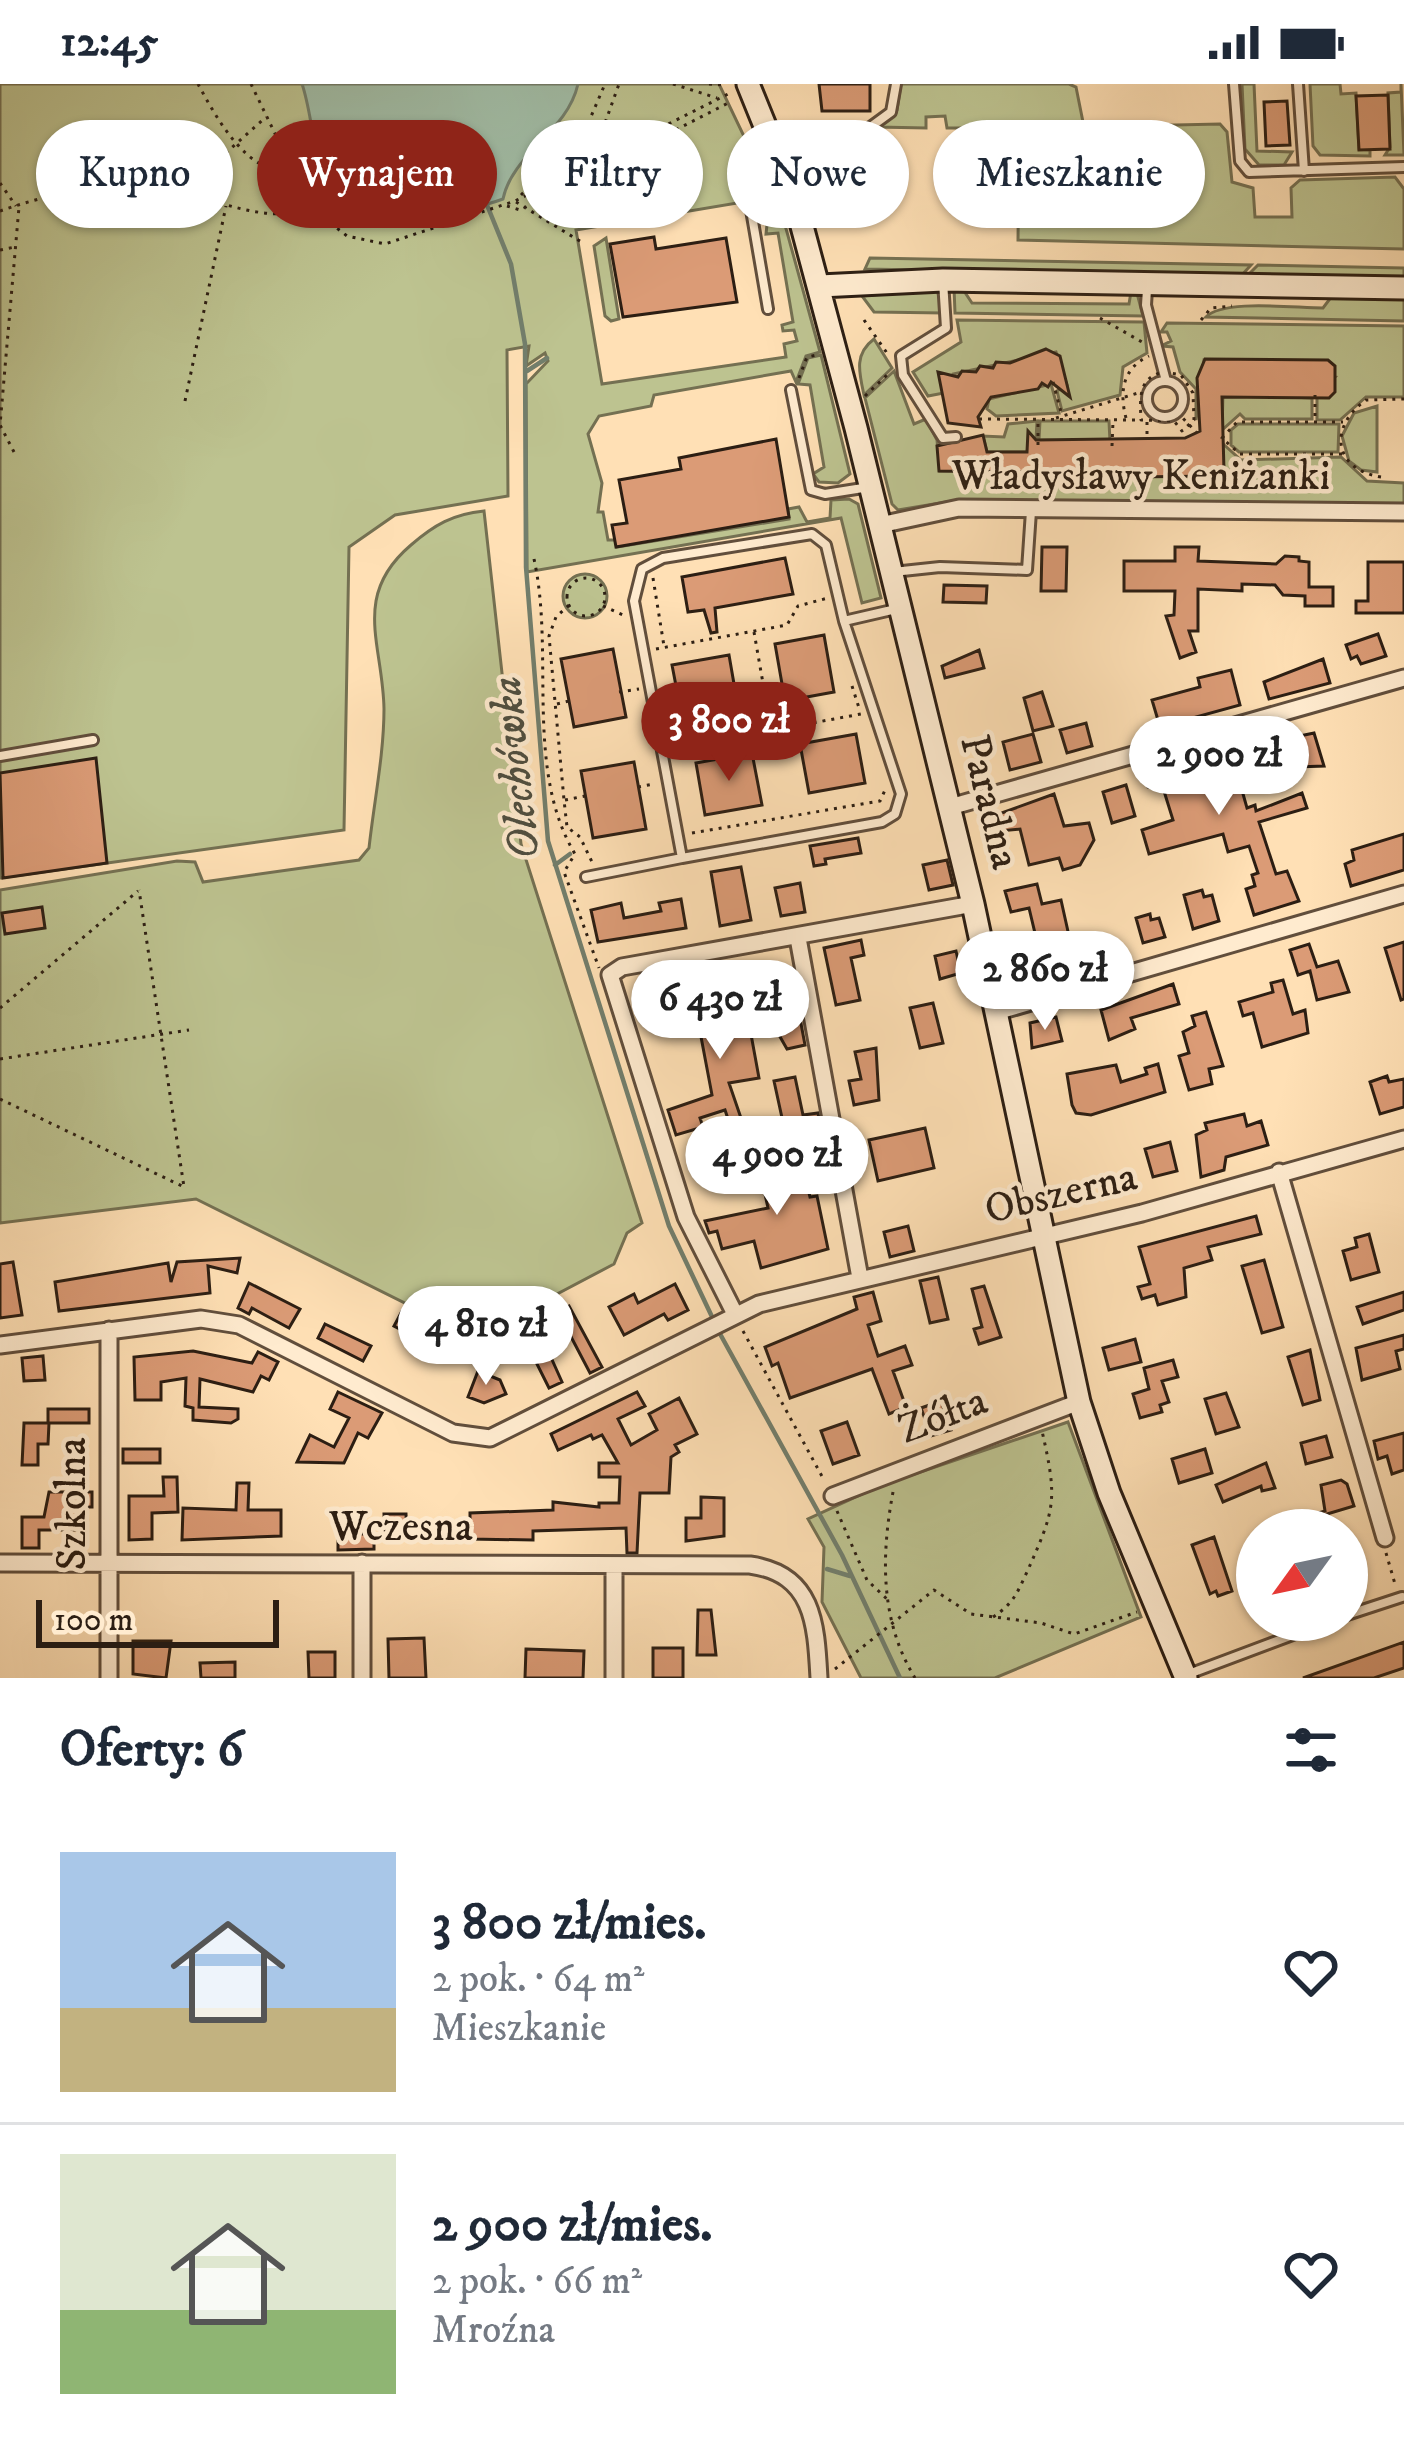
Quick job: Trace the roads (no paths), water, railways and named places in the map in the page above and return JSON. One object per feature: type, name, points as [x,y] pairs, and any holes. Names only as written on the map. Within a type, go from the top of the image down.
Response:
[{"type":"street","name":"Paradna","points":[[738,89],[761,120]]},
{"type":"street","name":"Paradna","points":[[803,228],[974,904],[1040,1236],[1079,1402],[1109,1493],[1185,1677]]},
{"type":"street","points":[[820,286],[943,280],[1404,288]]},
{"type":"street","name":"Władysławy Keniżanki","points":[[880,525],[958,508],[1404,512]]},
{"type":"street","points":[[950,806],[1404,678]]},
{"type":"street","points":[[996,1012],[1404,894]]},
{"type":"street","points":[[731,1316],[686,1216],[670,1153],[608,981],[612,971],[974,904]]},
{"type":"street","points":[[799,938],[860,1278]]},
{"type":"street","name":"Obszerna","points":[[0,1345],[201,1319],[238,1325],[453,1433],[476,1438],[512,1430],[731,1316],[860,1278],[1040,1236],[1404,1139]]},
{"type":"street","points":[[1279,1172],[1385,1538]]},
{"type":"street","name":"Szkolna","points":[[109,1330],[110,1678]]},
{"type":"street","name":"Żółta","points":[[833,1496],[1079,1402]]},
{"type":"street","name":"Wczesna","points":[[0,1563],[750,1565],[796,1584],[813,1609],[822,1678]]},
{"type":"street","points":[[362,1563],[362,1678]]},
{"type":"street","points":[[614,1565],[614,1678]]},
{"type":"lane","points":[[882,120],[891,112],[896,84]]},
{"type":"lane","points":[[1234,84],[1245,170],[1404,167]]},
{"type":"lane","points":[[1298,84],[1304,170]]},
{"type":"lane","points":[[754,228],[769,309]]},
{"type":"lane","points":[[943,280],[946,328],[901,356],[903,375],[941,436],[956,437]]},
{"type":"lane","points":[[1147,283],[1146,304],[1165,377],[1181,391],[1177,412],[1159,416],[1147,400],[1165,377]]},
{"type":"lane","points":[[790,391],[811,490],[825,494],[870,486]]},
{"type":"lane","points":[[892,572],[940,567],[1027,570],[1031,511]]},
{"type":"lane","points":[[590,876],[882,822],[895,814],[901,794],[844,621],[826,545],[812,534],[663,558],[638,574],[634,601],[682,858]]},
{"type":"lane","points":[[844,621],[901,608]]},
{"type":"lane","points":[[0,756],[93,740]]},
{"type":"lane","points":[[1368,1608],[1401,1597]]},
{"type":"lane","points":[[1185,1677],[1278,1641]]},
{"type":"waterway","name":"Olechówka","points":[[496,228],[511,264],[525,344],[526,567],[548,841],[669,1226],[714,1321]]},
{"type":"waterway","points":[[527,371],[547,358]]},
{"type":"waterway","points":[[555,865],[570,854]]},
{"type":"waterway","name":"Olechówka","points":[[719,1332],[842,1555],[900,1678]]},
{"type":"waterway","points":[[827,1569],[850,1576]]}]
